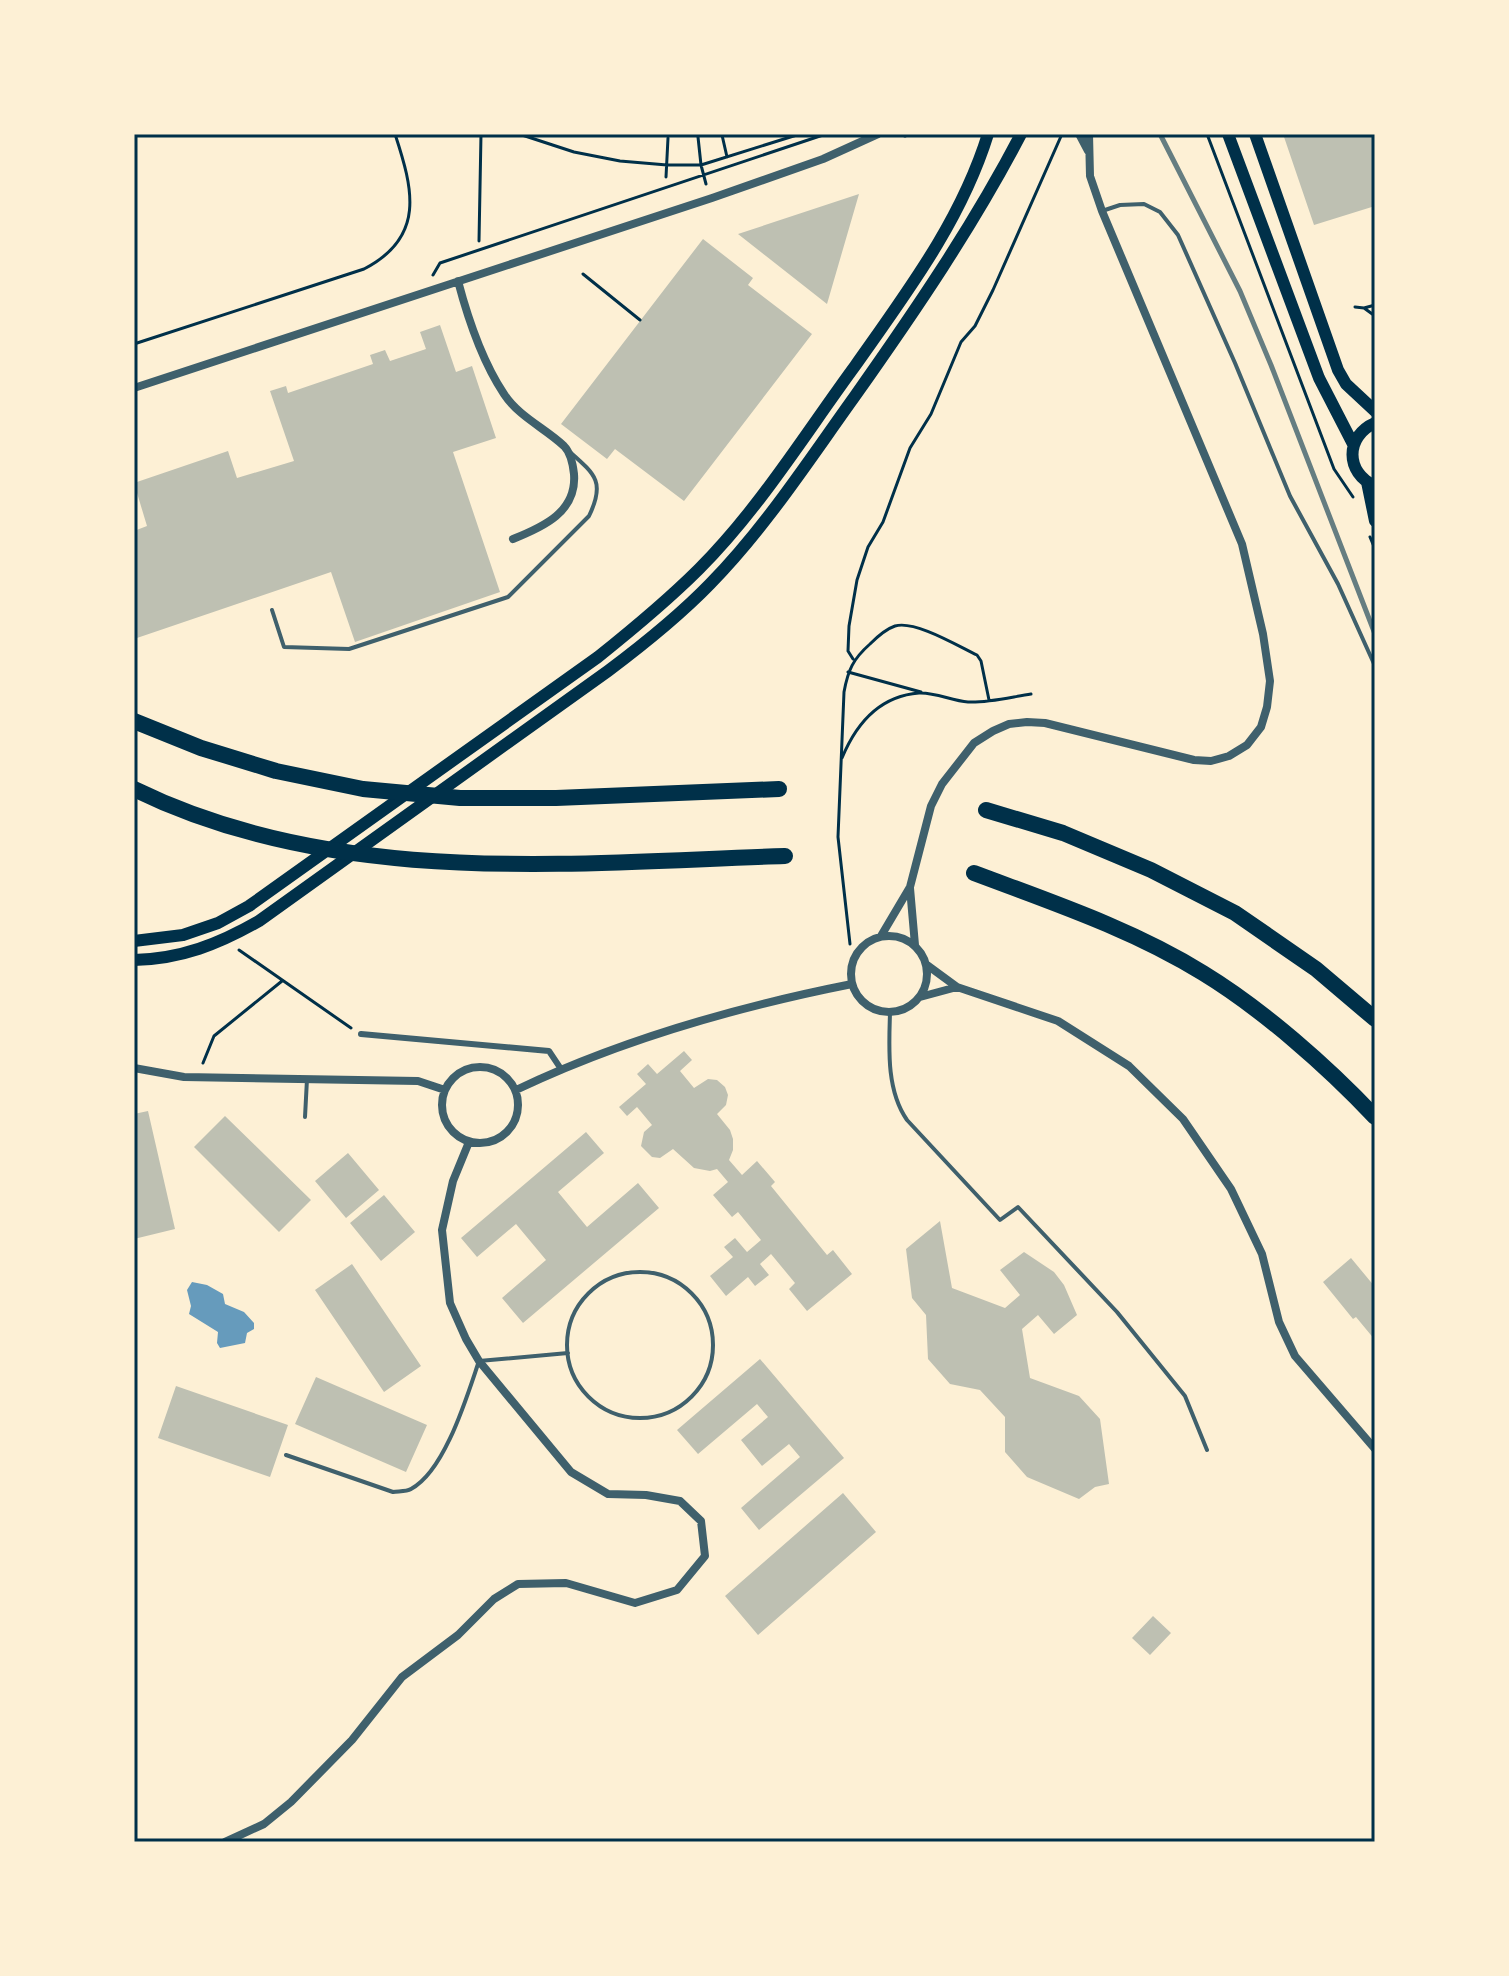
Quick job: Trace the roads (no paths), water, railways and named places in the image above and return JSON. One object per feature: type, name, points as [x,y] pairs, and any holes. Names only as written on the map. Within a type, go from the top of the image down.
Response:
[{"type":"highway","points":[[134,721],[201,748],[276,771],[363,789],[460,798],[501,798],[779,789]]},
{"type":"highway","points":[[134,789],[225,825],[314,847],[437,863],[509,865],[785,856]]},
{"type":"highway","points":[[986,810],[1063,833],[1151,870],[1235,913],[1316,969],[1375,1019]]},
{"type":"highway","points":[[974,873],[1145,941],[1203,973],[1265,1017],[1375,1117]]},
{"type":"main road","points":[[134,941],[183,935],[210,927],[249,906],[598,657],[700,569],[733,532],[783,465],[926,264],[971,183],[988,134]]},
{"type":"main road","points":[[134,960],[190,953],[259,921],[652,637],[712,582],[797,476],[924,299],[1021,134]]},
{"type":"main road","points":[[1228,134],[1319,378],[1353,444],[1353,465],[1371,484],[1370,523]]},
{"type":"main road","points":[[1255,134],[1338,370],[1346,384],[1375,411]]},
{"type":"main road","points":[[1353,444],[1359,434],[1375,423]]},
{"type":"street","points":[[134,388],[823,159],[878,134]]},
{"type":"street","points":[[1079,134],[1088,152]]},
{"type":"street","points":[[881,936],[910,887],[931,806],[942,784],[974,743],[993,731],[1009,724],[1045,723],[1194,760],[1211,761],[1229,756],[1247,745],[1261,727],[1267,707],[1270,681],[1263,634],[1242,544],[1102,211],[1090,176],[1089,134]]},
{"type":"street","points":[[458,281],[466,313],[505,397],[525,417],[567,448],[574,465],[575,483],[563,512],[543,527],[513,539]]},
{"type":"street","points":[[910,887],[915,945]]},
{"type":"street","points":[[927,965],[926,987],[920,997],[912,1005],[890,1013],[866,1005],[857,996],[852,984],[852,963],[871,939],[881,936],[905,938],[915,945],[927,965],[957,987],[1058,1021],[1129,1066],[1183,1119],[1231,1189],[1256,1241],[1279,1322],[1295,1356],[1375,1449]]},
{"type":"street","points":[[516,1090],[635,1041],[740,1008],[852,984]]},
{"type":"street","points":[[920,997],[957,987]]},
{"type":"street","points":[[361,1034],[549,1051],[561,1069]]},
{"type":"street","points":[[481,1066],[502,1073],[516,1090],[519,1103],[513,1126],[493,1141],[481,1144],[469,1142],[451,1130],[442,1111],[445,1090],[459,1073],[481,1066]]},
{"type":"street","points":[[134,1068],[197,1078],[418,1081],[445,1090]]},
{"type":"street","points":[[225,1842],[264,1824],[291,1802],[352,1740],[402,1677],[458,1635],[494,1599],[518,1584],[566,1583],[635,1603],[677,1590],[705,1556],[701,1521],[680,1501],[646,1495],[608,1494],[571,1472],[479,1361],[466,1339],[450,1303],[442,1230],[453,1181],[469,1142]]},
{"type":"lane","points":[[1102,211],[1120,205],[1144,204],[1160,212],[1178,235],[1290,496],[1338,584],[1375,666]]},
{"type":"lane","points":[[272,610],[284,647],[349,649],[508,597],[589,516],[596,501],[598,486],[594,473],[567,448]]},
{"type":"lane","points":[[890,1013],[888,1054],[899,1109],[1000,1220],[1018,1207],[1117,1312],[1185,1396],[1207,1450]]},
{"type":"lane","points":[[305,1117],[307,1079]]},
{"type":"lane","points":[[625,1273],[660,1274],[677,1281],[702,1306],[710,1322],[713,1340],[707,1374],[698,1389],[686,1401],[655,1416],[621,1415],[591,1399],[580,1386],[568,1353],[572,1318],[581,1302],[608,1279],[625,1273]]},
{"type":"lane","points":[[286,1455],[393,1492],[410,1490],[427,1475],[450,1439],[479,1361],[568,1353]]},
{"type":"water","points":[[192,1282],[207,1285],[223,1294],[225,1304],[244,1312],[254,1323],[254,1329],[247,1333],[245,1343],[220,1348],[218,1332],[189,1314],[191,1306],[187,1290]]},
{"type":"railway","points":[[1160,134],[1240,291],[1375,634]]}]
